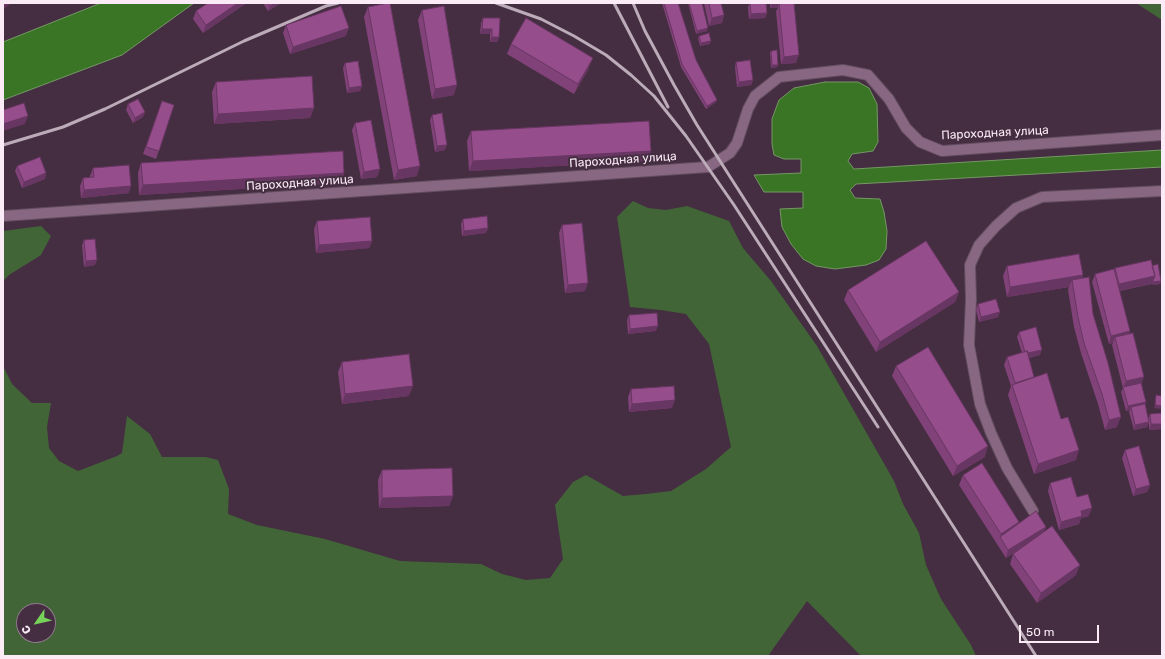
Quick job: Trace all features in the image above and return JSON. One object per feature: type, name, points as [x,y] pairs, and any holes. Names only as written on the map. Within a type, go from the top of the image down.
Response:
[{"type":"street","name":"Пароходная улица","points":[[3,216],[708,167],[730,154],[737,143],[748,109],[755,96],[779,78],[843,70],[868,75],[889,99],[906,128],[920,142],[942,151],[1162,135]]},
{"type":"street","points":[[1033,511],[1007,468],[980,404],[969,345],[971,299],[970,265],[979,245],[996,226],[1016,208],[1042,197],[1162,191]]},
{"type":"shaded area","points":[[101,3],[194,3],[122,55],[3,100],[3,42]]},
{"type":"shaded area","points":[[1136,3],[1162,3],[1162,20]]},
{"type":"shaded area","points":[[825,82],[858,82],[869,88],[877,104],[878,142],[873,151],[852,154],[848,161],[854,169],[1162,150],[1162,167],[856,184],[850,190],[855,198],[880,199],[887,231],[886,249],[879,260],[866,265],[835,269],[816,266],[803,259],[791,244],[782,227],[780,209],[803,208],[803,192],[764,192],[754,175],[801,173],[801,159],[784,159],[774,155],[772,144],[772,119],[779,100],[794,88]]},
{"type":"shaded area","points":[[633,201],[648,208],[666,210],[687,206],[729,221],[743,248],[771,281],[817,346],[894,481],[903,504],[919,533],[926,565],[941,599],[971,645],[976,656],[861,656],[807,601],[768,656],[3,656],[3,366],[12,384],[32,403],[51,403],[47,427],[49,448],[59,461],[78,471],[122,453],[127,416],[150,434],[162,457],[206,457],[218,460],[229,489],[228,514],[257,525],[325,539],[400,561],[481,564],[502,574],[526,580],[550,578],[563,559],[555,505],[573,482],[586,475],[623,496],[671,491],[706,469],[731,447],[709,344],[686,314],[630,307],[617,217]]},
{"type":"shaded area","points":[[41,226],[51,236],[41,255],[9,275],[3,281],[3,231]]},
{"type":"building","points":[[208,3],[238,3],[206,25],[196,11]]},
{"type":"building","points":[[268,3],[275,3],[270,6]]},
{"type":"building","points":[[390,3],[420,166],[398,170],[368,7]]},
{"type":"building","points":[[664,3],[678,3],[696,60],[717,100],[707,106],[682,64]]},
{"type":"building","points":[[689,3],[702,3],[708,28],[697,31]]},
{"type":"building","points":[[709,3],[721,3],[724,15],[712,18]]},
{"type":"building","points":[[750,3],[766,3],[767,13],[751,14]]},
{"type":"building","points":[[779,3],[794,3],[799,55],[784,57]]},
{"type":"building","points":[[341,6],[349,28],[293,47],[286,25]]},
{"type":"building","points":[[444,6],[457,85],[435,89],[422,10]]},
{"type":"building","points":[[483,18],[500,18],[499,37],[492,37],[492,29],[482,29]]},
{"type":"building","points":[[526,18],[593,58],[578,84],[511,44]]},
{"type":"building","points":[[709,33],[711,41],[701,43],[699,36]]},
{"type":"building","points":[[777,50],[778,65],[772,65],[771,51]]},
{"type":"building","points":[[750,60],[753,80],[739,82],[736,62]]},
{"type":"building","points":[[358,61],[362,86],[349,88],[345,63]]},
{"type":"building","points":[[312,76],[314,108],[218,114],[216,82]]},
{"type":"building","points":[[138,99],[145,112],[135,118],[128,104]]},
{"type":"building","points":[[162,101],[174,105],[159,151],[146,147]]},
{"type":"building","points":[[24,103],[28,116],[3,124],[3,110]]},
{"type":"building","points":[[442,113],[447,145],[437,146],[432,115]]},
{"type":"building","points":[[371,120],[380,169],[364,172],[355,123]]},
{"type":"building","points":[[649,121],[651,151],[473,161],[471,131]]},
{"type":"building","points":[[343,151],[344,173],[143,185],[141,163]]},
{"type":"building","points":[[40,157],[46,173],[24,182],[17,166]]},
{"type":"building","points":[[129,165],[131,186],[84,190],[83,178],[94,177],[93,168]]},
{"type":"building","points":[[487,216],[488,228],[464,231],[463,219]]},
{"type":"building","points":[[370,217],[372,241],[319,245],[317,221]]},
{"type":"building","points":[[582,223],[588,283],[568,285],[562,225]]},
{"type":"building","points":[[95,239],[97,260],[86,261],[84,240]]},
{"type":"building","points":[[926,241],[959,292],[880,342],[848,290]]},
{"type":"building","points":[[1079,254],[1083,275],[1010,287],[1007,266]]},
{"type":"building","points":[[1151,260],[1155,276],[1119,284],[1115,268]]},
{"type":"building","points":[[1158,264],[1161,281],[1153,282],[1155,276],[1152,266]]},
{"type":"building","points":[[1114,269],[1130,331],[1111,336],[1095,274]]},
{"type":"building","points":[[1089,277],[1093,314],[1108,363],[1121,417],[1109,420],[1102,394],[1084,343],[1072,280]]},
{"type":"building","points":[[996,299],[1000,312],[981,317],[978,304]]},
{"type":"building","points":[[657,313],[658,326],[630,329],[629,315]]},
{"type":"building","points":[[1036,327],[1042,350],[1028,353],[1027,351],[1025,352],[1019,332]]},
{"type":"building","points":[[1133,333],[1144,377],[1126,381],[1115,337]]},
{"type":"building","points":[[928,347],[988,446],[957,466],[896,366]]},
{"type":"building","points":[[1027,351],[1034,377],[1015,383],[1007,357]]},
{"type":"building","points":[[409,354],[413,386],[345,394],[342,362]]},
{"type":"building","points":[[1047,373],[1061,419],[1068,417],[1079,450],[1038,464],[1012,385]]},
{"type":"building","points":[[1141,383],[1146,402],[1128,406],[1123,387]]},
{"type":"building","points":[[674,386],[675,400],[632,404],[631,389]]},
{"type":"building","points":[[1156,395],[1162,396],[1162,406],[1155,405]]},
{"type":"building","points":[[1145,404],[1149,422],[1135,425],[1131,407]]},
{"type":"building","points":[[1162,413],[1162,424],[1151,424],[1150,414]]},
{"type":"building","points":[[1139,446],[1150,485],[1136,489],[1125,450]]},
{"type":"building","points":[[982,463],[1019,522],[1001,534],[963,475]]},
{"type":"building","points":[[452,468],[453,496],[382,498],[382,470]]},
{"type":"building","points":[[1071,477],[1077,497],[1088,494],[1092,508],[1081,511],[1082,516],[1061,522],[1050,483]]},
{"type":"building","points":[[1036,511],[1046,527],[1008,550],[1000,537]]},
{"type":"building","points":[[1052,526],[1080,565],[1041,593],[1013,554]]},
{"type":"railway","points":[[3,145],[63,127],[105,109],[244,41],[326,6],[338,3]]},
{"type":"railway","points":[[496,3],[541,19],[574,36],[606,55],[654,96],[686,136],[734,205],[878,427]]},
{"type":"railway","points":[[614,3],[668,107]]},
{"type":"railway","points":[[633,3],[645,31],[697,125],[1036,656]]}]
